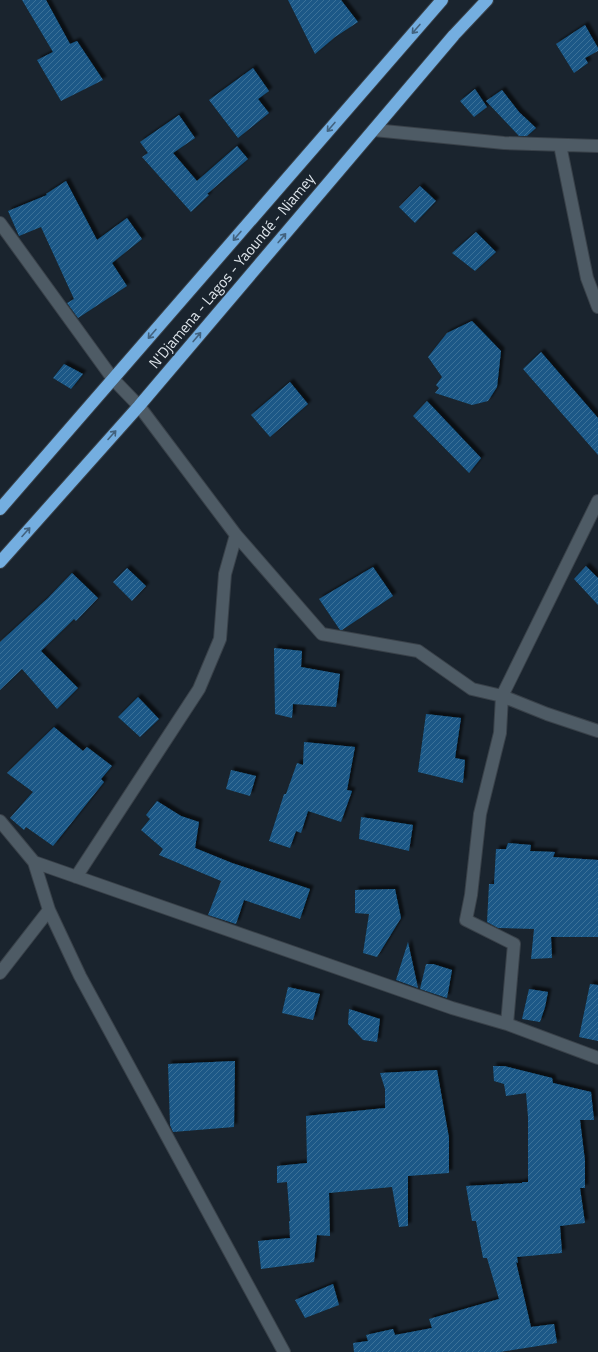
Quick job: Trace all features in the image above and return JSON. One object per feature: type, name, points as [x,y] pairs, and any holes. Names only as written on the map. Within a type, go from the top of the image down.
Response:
[{"type":"highway","name":"N'Djamena - Lagos - Yaoundé - Niamey","points":[[0,509],[442,0]]},
{"type":"highway","name":"N'Djamena - Lagos - Yaoundé - Niamey","points":[[0,562],[139,406],[454,35],[487,0]]},
{"type":"street","points":[[374,130],[504,143],[598,146]]},
{"type":"street","points":[[560,145],[587,278],[598,307]]},
{"type":"street","points":[[0,223],[113,379],[139,406],[236,535],[322,634],[418,651],[472,689],[502,696],[547,714],[598,731]]},
{"type":"street","points":[[507,1024],[514,944],[466,920],[471,895],[480,814],[500,733],[502,696],[598,501]]},
{"type":"street","points":[[76,877],[199,690],[220,639],[225,574],[236,535]]},
{"type":"street","points":[[0,821],[34,862],[49,910],[80,976],[284,1352]]},
{"type":"street","points":[[34,862],[452,1008],[507,1024],[598,1058]]},
{"type":"street","points":[[0,973],[49,910]]},
{"type":"building","points":[[22,0],[46,0],[70,44],[77,41],[103,80],[61,101],[37,60],[53,52]]},
{"type":"building","points":[[288,0],[341,0],[358,22],[335,37],[315,54]]},
{"type":"building","points":[[585,25],[598,48],[598,51],[585,58],[588,63],[574,73],[556,44]]},
{"type":"building","points":[[253,68],[269,91],[258,99],[269,113],[238,138],[209,100]]},
{"type":"building","points":[[475,89],[487,107],[474,117],[460,101]]},
{"type":"building","points":[[502,90],[519,112],[536,128],[527,136],[519,136],[486,101]]},
{"type":"building","points":[[179,115],[195,138],[173,153],[197,181],[237,146],[248,159],[207,194],[209,195],[191,212],[142,157],[148,153],[140,142]]},
{"type":"building","points":[[66,181],[97,240],[127,218],[142,239],[112,263],[127,286],[78,318],[67,303],[74,299],[41,227],[19,236],[8,211],[47,195],[46,194]]},
{"type":"building","points":[[420,186],[436,201],[415,223],[399,207]]},
{"type":"building","points":[[476,232],[496,252],[475,271],[452,253]]},
{"type":"building","points":[[472,321],[501,351],[497,387],[488,401],[472,405],[435,393],[439,388],[436,385],[442,377],[428,357],[447,333]]},
{"type":"building","points":[[541,352],[598,418],[598,455],[523,369]]},
{"type":"building","points":[[64,364],[83,374],[71,389],[53,378]]},
{"type":"building","points":[[290,382],[308,404],[270,437],[251,415]]},
{"type":"building","points":[[427,401],[481,458],[469,473],[413,416]]},
{"type":"building","points":[[586,566],[598,578],[598,605],[574,579]]},
{"type":"building","points":[[373,567],[393,596],[340,630],[319,599]]},
{"type":"building","points":[[127,568],[146,586],[132,601],[113,582]]},
{"type":"building","points":[[72,573],[98,598],[76,621],[74,619],[41,651],[78,688],[57,709],[22,669],[0,690],[0,642],[48,598]]},
{"type":"building","points":[[274,648],[302,651],[301,667],[340,674],[336,707],[293,704],[292,718],[275,714]]},
{"type":"building","points":[[138,697],[159,719],[140,737],[118,717]]},
{"type":"building","points":[[426,714],[461,718],[455,758],[465,760],[463,783],[418,772]]},
{"type":"building","points":[[54,727],[83,751],[87,747],[112,766],[101,779],[104,782],[53,846],[26,827],[24,830],[10,818],[33,792],[7,773]]},
{"type":"building","points":[[304,742],[355,747],[347,790],[352,791],[341,822],[308,811],[301,833],[296,831],[290,848],[269,841],[284,794],[286,794],[297,763],[303,765]]},
{"type":"building","points":[[231,770],[256,776],[250,796],[226,789]]},
{"type":"building","points":[[157,801],[181,816],[199,822],[195,848],[232,863],[310,889],[300,919],[244,900],[236,924],[208,915],[221,881],[159,855],[163,849],[141,830],[150,819],[146,815]]},
{"type":"building","points":[[361,817],[413,825],[409,851],[359,839]]},
{"type":"building","points":[[508,843],[531,845],[530,851],[555,852],[553,857],[598,860],[598,937],[551,937],[552,958],[531,959],[534,929],[498,928],[487,922],[489,884],[494,884],[496,849],[506,849]]},
{"type":"building","points":[[395,889],[401,918],[377,957],[363,953],[369,914],[355,913],[355,890]]},
{"type":"building","points":[[408,942],[418,988],[396,980]]},
{"type":"building","points":[[426,964],[433,964],[452,970],[447,998],[420,989]]},
{"type":"building","points":[[590,984],[598,985],[598,1041],[579,1037]]},
{"type":"building","points":[[288,987],[320,994],[313,1020],[282,1013]]},
{"type":"building","points":[[529,989],[548,992],[540,1022],[522,1019]]},
{"type":"building","points":[[349,1009],[380,1019],[377,1042],[363,1040],[348,1024]]},
{"type":"building","points":[[235,1061],[234,1127],[173,1132],[170,1125],[168,1064]]},
{"type":"building","points":[[493,1066],[504,1066],[552,1078],[553,1083],[591,1092],[594,1120],[580,1120],[585,1161],[585,1188],[580,1188],[585,1223],[560,1226],[562,1253],[517,1257],[518,1263],[516,1262],[531,1327],[554,1324],[557,1343],[500,1352],[354,1352],[353,1343],[368,1341],[366,1335],[393,1329],[395,1335],[432,1328],[429,1319],[499,1299],[487,1258],[483,1258],[476,1221],[472,1221],[466,1186],[528,1182],[528,1117],[526,1093],[506,1096],[504,1084],[494,1081]]},
{"type":"building","points":[[437,1070],[449,1138],[449,1173],[408,1176],[408,1226],[399,1227],[392,1187],[329,1193],[330,1236],[317,1235],[314,1262],[261,1269],[258,1241],[290,1238],[287,1182],[277,1183],[277,1166],[307,1163],[306,1116],[385,1108],[385,1089],[380,1073]]},
{"type":"building","points":[[333,1284],[339,1305],[305,1318],[295,1300]]}]
